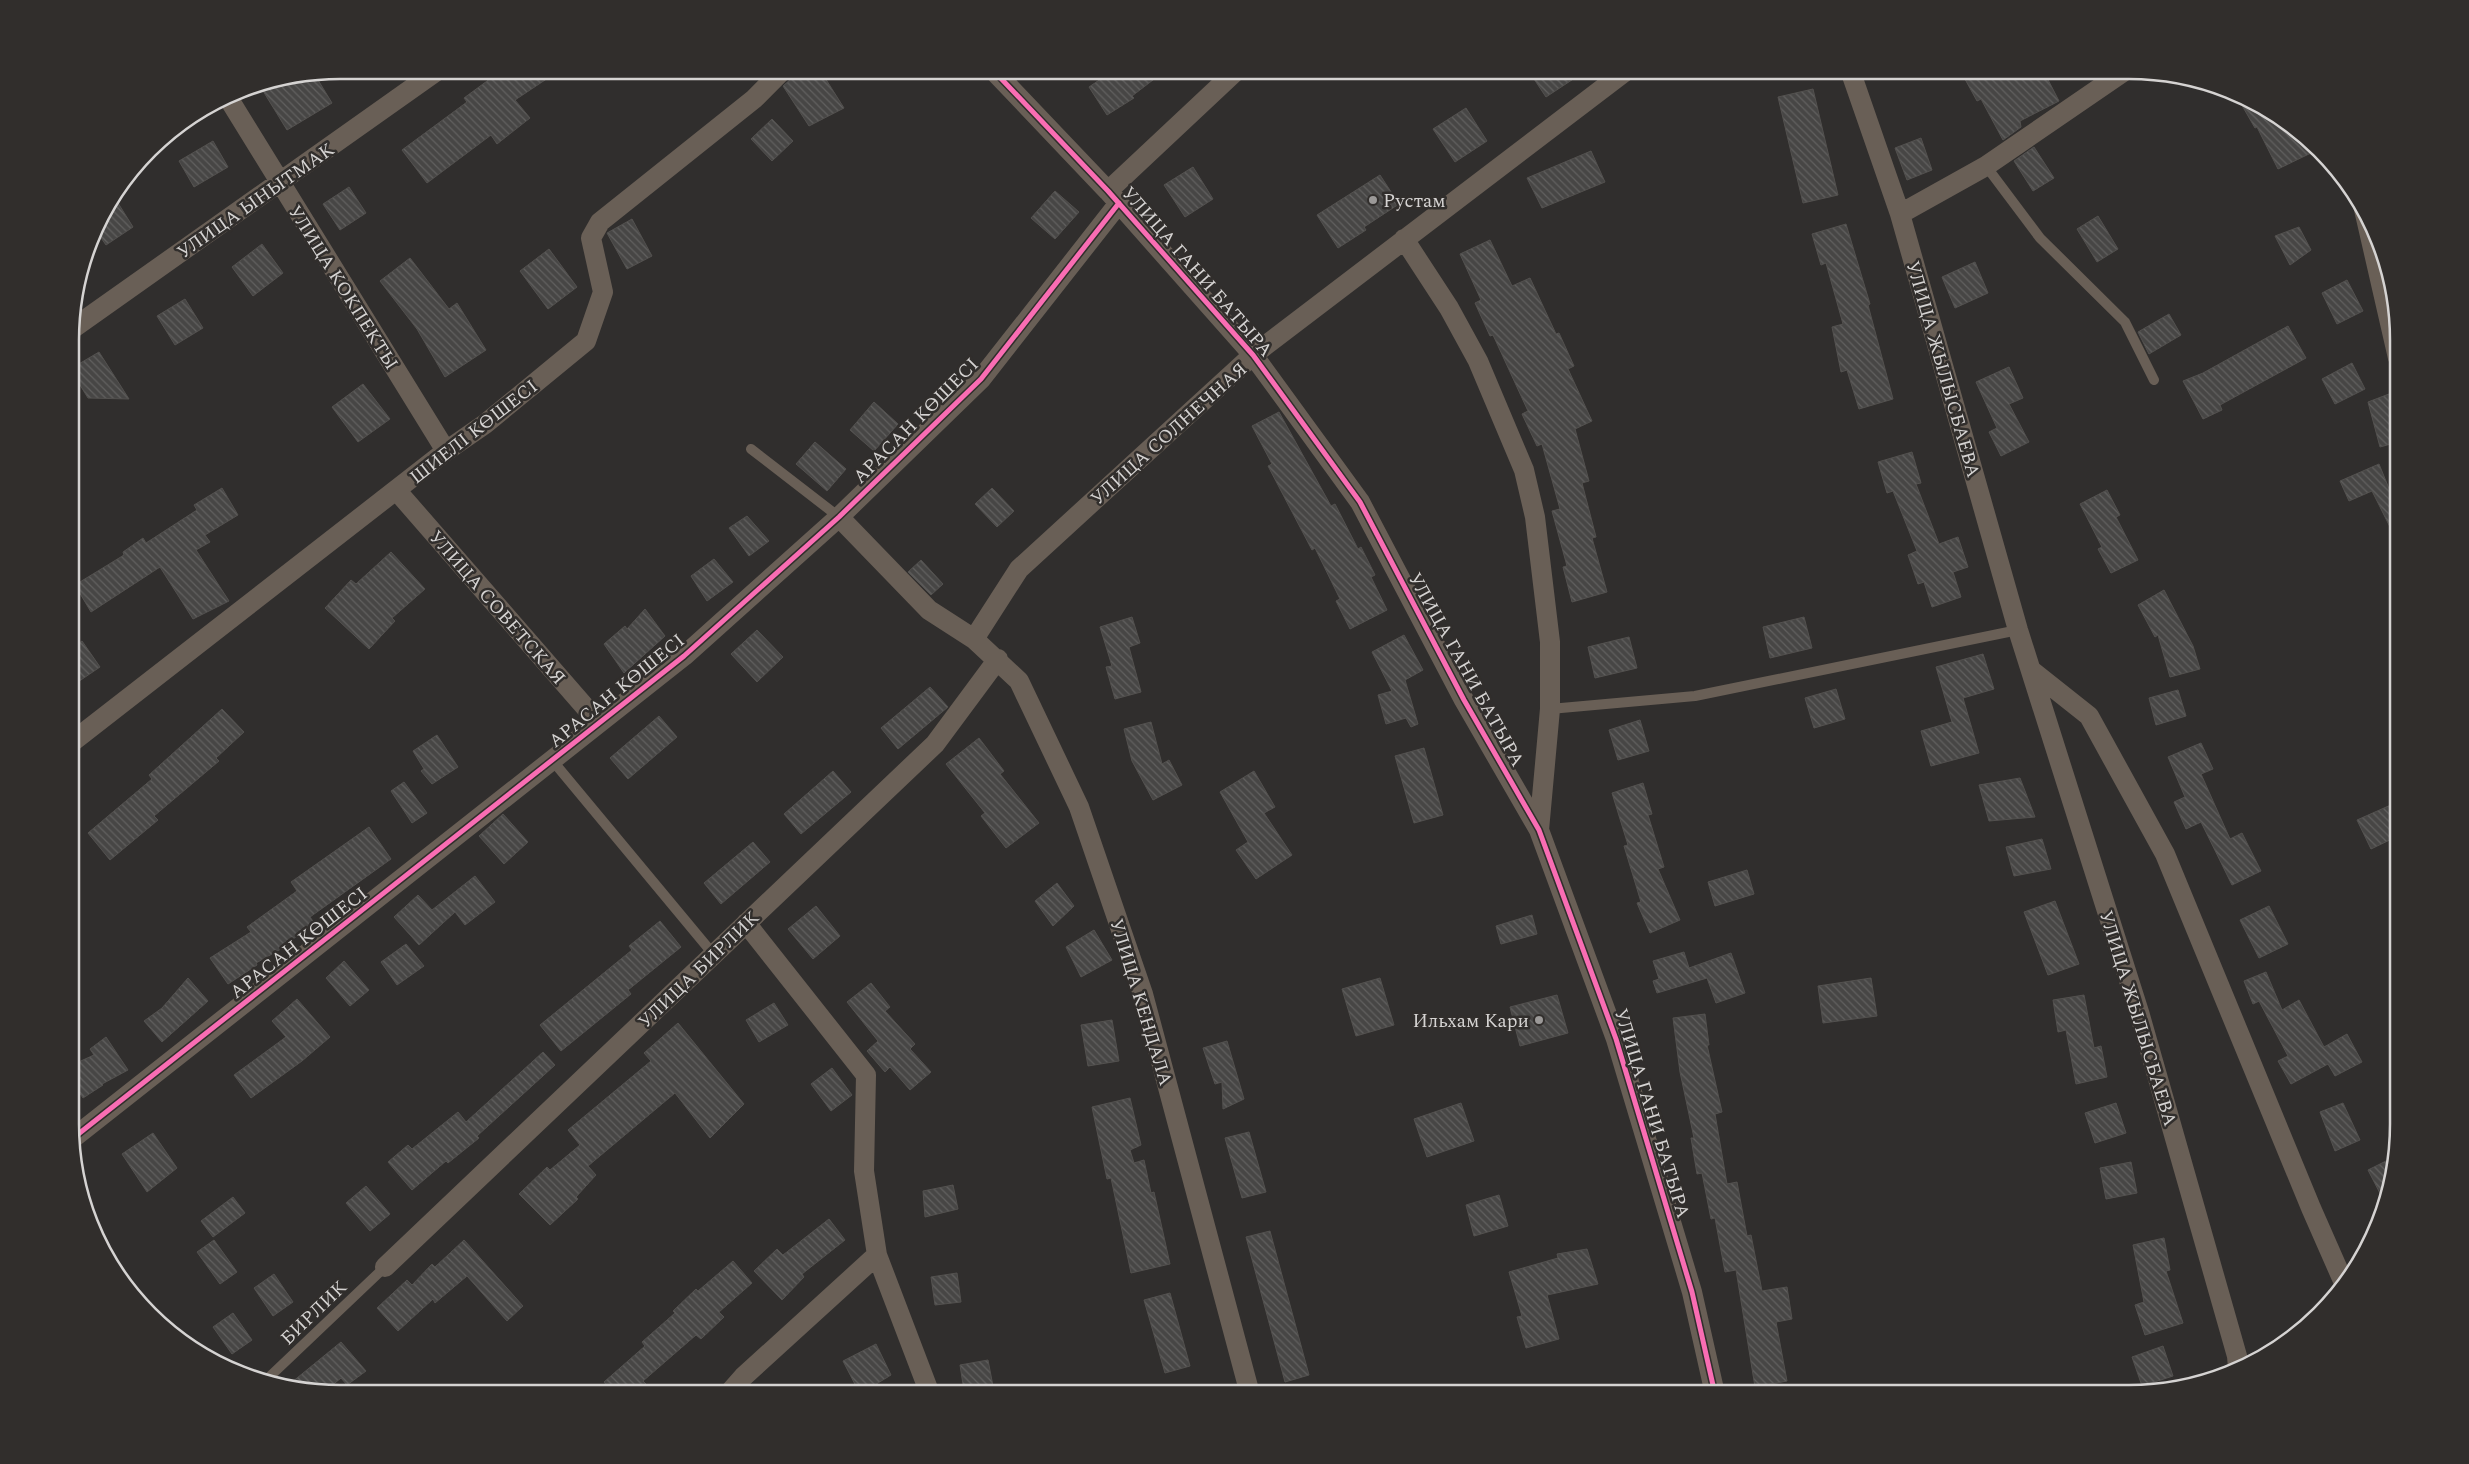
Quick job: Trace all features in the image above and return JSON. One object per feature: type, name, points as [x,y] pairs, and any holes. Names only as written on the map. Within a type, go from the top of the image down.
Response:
[{"type":"street","name":"УЛИЦА ЫНЫТМАК","points":[[79,323],[425,79]]},
{"type":"street","name":"ШИЕЛІ КӨШЕСІ","points":[[79,737],[446,451],[485,424],[586,340],[603,292],[591,238],[600,222],[754,99],[774,79]]},
{"type":"street","name":"УЛИЦА ГАНИ БАТЫРА","points":[[1002,79],[1114,197],[1253,355],[1360,502],[1464,700],[1539,830],[1616,1039],[1692,1292],[1713,1385]]},
{"type":"street","name":"АРАСАН КӨШЕСІ","points":[[79,1133],[684,656],[838,517],[981,379],[1114,197],[1228,79]]},
{"type":"street","name":"УЛИЦА СОЛНЕЧНАЯ","points":[[974,639],[1019,569],[1253,355],[1615,79]]},
{"type":"street","name":"УЛИЦА ЖЫЛЫСБАЕВА","points":[[1853,79],[1900,214],[2018,630],[2140,1012],[2237,1361]]},
{"type":"street","points":[[1900,214],[1986,166],[2113,79]]},
{"type":"street","name":"УЛИЦА КОКПЕКТЫ","points":[[231,103],[279,184],[446,451]]},
{"type":"street","name":"УЛИЦА ГАНИ БАТЫРА","points":[[1404,239],[1449,308],[1478,361],[1524,470],[1535,517],[1542,562],[1550,642],[1550,709],[1539,830]]},
{"type":"street","points":[[2373,247],[2390,323]]},
{"type":"street","name":"УЛИЦА СОВЕТСКАЯ","points":[[397,491],[599,723]]},
{"type":"street","name":"УЛИЦА КЕНДАЛА","points":[[838,517],[929,610],[974,639],[1019,681],[1080,808],[1143,994],[1248,1385]]},
{"type":"street","name":"УЛИЦА БИРЛИК","points":[[385,1266],[935,744],[998,660]]},
{"type":"street","points":[[2031,670],[2089,716],[2165,854],[2341,1276]]},
{"type":"street","points":[[746,922],[866,1075],[864,1171],[878,1256],[927,1385]]},
{"type":"street","points":[[736,1385],[878,1256]]},
{"type":"lane","points":[[1986,166],[2040,238],[2125,322],[2154,380]]},
{"type":"lane","points":[[751,449],[838,517]]},
{"type":"lane","points":[[1550,709],[1695,696],[2018,630]]},
{"type":"lane","points":[[552,760],[714,955]]},
{"type":"lane","name":"БИРЛИК","points":[[271,1376],[385,1266]]},
{"type":"building","points":[[490,79],[546,79],[515,100],[530,118],[497,144],[491,135],[427,183],[402,150],[467,102],[464,98]]},
{"type":"building","points":[[791,79],[826,79],[844,108],[809,126],[783,86]]},
{"type":"building","points":[[1101,79],[1154,79],[1132,96],[1134,98],[1107,115],[1089,87]]},
{"type":"building","points":[[1534,79],[1573,79],[1546,97]]},
{"type":"building","points":[[1965,79],[2048,79],[2059,101],[2020,121],[2021,127],[2003,140],[1981,99],[1977,101]]},
{"type":"building","points":[[318,80],[332,103],[287,130],[263,91]]},
{"type":"building","points":[[1813,89],[1838,195],[1803,203],[1778,97]]},
{"type":"building","points":[[2241,104],[2274,123],[2311,153],[2278,169],[2257,127],[2255,128]]},
{"type":"building","points":[[1466,108],[1487,141],[1455,162],[1433,129]]},
{"type":"building","points":[[772,119],[793,141],[772,161],[751,139]]},
{"type":"building","points":[[1921,138],[1932,170],[1907,180],[1895,148]]},
{"type":"building","points":[[213,141],[228,167],[194,187],[179,161]]},
{"type":"building","points":[[2034,147],[2054,178],[2033,191],[2014,161]]},
{"type":"building","points":[[1591,151],[1605,182],[1542,208],[1527,178]]},
{"type":"building","points":[[1193,167],[1213,199],[1185,217],[1164,185]]},
{"type":"building","points":[[1380,175],[1399,204],[1364,227],[1366,230],[1338,248],[1317,215]]},
{"type":"building","points":[[349,187],[366,213],[340,230],[323,204]]},
{"type":"building","points":[[1055,191],[1079,212],[1055,239],[1031,218]]},
{"type":"building","points":[[118,203],[133,227],[106,245],[100,237]]},
{"type":"building","points":[[2098,216],[2118,249],[2097,262],[2077,229]]},
{"type":"building","points":[[632,219],[652,256],[627,269],[607,233]]},
{"type":"building","points":[[1846,224],[1870,304],[1868,305],[1893,399],[1859,409],[1847,370],[1841,372],[1832,327],[1843,324],[1826,263],[1821,265],[1812,234]]},
{"type":"building","points":[[2299,227],[2311,250],[2290,265],[2275,236]]},
{"type":"building","points":[[1490,240],[1512,286],[1530,278],[1556,334],[1559,333],[1574,366],[1568,369],[1592,421],[1575,429],[1589,481],[1582,483],[1596,537],[1592,538],[1607,592],[1572,602],[1563,567],[1567,566],[1552,511],[1560,509],[1542,444],[1537,446],[1522,414],[1528,411],[1493,335],[1490,336],[1475,303],[1481,300],[1460,254]]},
{"type":"building","points":[[262,244],[283,273],[253,296],[232,267]]},
{"type":"building","points":[[549,249],[577,287],[548,309],[520,271]]},
{"type":"building","points":[[410,258],[449,309],[457,303],[486,350],[445,377],[417,329],[380,281]]},
{"type":"building","points":[[1975,262],[1988,293],[1955,308],[1942,277]]},
{"type":"building","points":[[2347,280],[2363,311],[2337,324],[2322,293]]},
{"type":"building","points":[[185,299],[203,328],[175,345],[157,316]]},
{"type":"building","points":[[2169,314],[2181,335],[2149,354],[2138,332]]},
{"type":"building","points":[[2288,326],[2306,358],[2220,405],[2222,410],[2203,419],[2183,381],[2203,373]]},
{"type":"building","points":[[99,352],[129,399],[88,398],[79,383],[79,364]]},
{"type":"building","points":[[2352,363],[2365,389],[2335,404],[2322,379]]},
{"type":"building","points":[[2009,367],[2023,398],[2009,404],[2029,442],[2001,456],[1989,432],[1997,428],[1976,382]]},
{"type":"building","points":[[363,384],[390,419],[358,442],[332,407]]},
{"type":"building","points":[[2389,394],[2390,444],[2380,447],[2368,402]]},
{"type":"building","points":[[874,402],[898,424],[874,451],[850,430]]},
{"type":"building","points":[[1279,412],[1331,506],[1335,504],[1358,549],[1361,547],[1375,575],[1371,577],[1387,610],[1350,629],[1336,601],[1340,599],[1315,548],[1312,550],[1268,466],[1272,464],[1252,426]]},
{"type":"building","points":[[815,442],[846,469],[827,491],[796,464]]},
{"type":"building","points":[[1912,452],[1921,483],[1916,484],[1939,544],[1958,537],[1968,567],[1953,572],[1961,597],[1932,607],[1924,582],[1918,584],[1908,555],[1917,551],[1893,491],[1887,493],[1878,462]]},
{"type":"building","points":[[2379,464],[2390,491],[2390,527],[2372,491],[2349,501],[2340,481]]},
{"type":"building","points":[[222,488],[238,515],[205,535],[210,542],[196,550],[229,601],[193,619],[160,567],[91,612],[79,592],[79,583],[124,555],[123,552],[143,538],[146,543],[197,510],[194,505]]},
{"type":"building","points":[[992,488],[1014,511],[997,527],[975,504]]},
{"type":"building","points":[[2107,490],[2120,515],[2116,517],[2138,560],[2111,573],[2098,549],[2102,547],[2080,504]]},
{"type":"building","points":[[747,516],[769,541],[749,556],[729,528]]},
{"type":"building","points":[[391,552],[425,589],[392,618],[395,621],[369,649],[325,608],[351,580],[356,584]]},
{"type":"building","points":[[714,559],[733,582],[707,601],[691,576]]},
{"type":"building","points":[[921,560],[943,584],[931,595],[908,572]]},
{"type":"building","points":[[2164,590],[2193,646],[2200,669],[2170,677],[2158,635],[2155,637],[2138,605]]},
{"type":"building","points":[[645,609],[665,636],[624,673],[604,644],[625,626],[627,629]]},
{"type":"building","points":[[1132,617],[1140,643],[1129,647],[1141,692],[1115,699],[1106,667],[1112,666],[1100,627]]},
{"type":"building","points":[[1804,617],[1812,648],[1770,658],[1763,627]]},
{"type":"building","points":[[757,630],[783,657],[757,682],[731,654]]},
{"type":"building","points":[[1404,635],[1423,670],[1405,680],[1418,724],[1411,727],[1406,718],[1386,724],[1378,695],[1392,691],[1372,652]]},
{"type":"building","points":[[1629,637],[1637,668],[1595,678],[1588,647]]},
{"type":"building","points":[[82,641],[100,667],[79,681],[79,643]]},
{"type":"building","points":[[1983,654],[1994,689],[1963,698],[1979,753],[1931,766],[1921,731],[1952,722],[1936,667]]},
{"type":"building","points":[[930,687],[948,707],[898,749],[881,728]]},
{"type":"building","points":[[1836,689],[1845,719],[1814,728],[1805,698]]},
{"type":"building","points":[[2178,690],[2186,716],[2156,725],[2149,698]]},
{"type":"building","points":[[222,709],[244,732],[216,758],[219,761],[154,816],[158,820],[110,860],[88,833],[152,779],[149,775]]},
{"type":"building","points":[[659,716],[677,737],[628,779],[610,758]]},
{"type":"building","points":[[1640,720],[1649,751],[1618,760],[1609,730]]},
{"type":"building","points":[[1151,722],[1162,764],[1169,760],[1182,785],[1153,800],[1132,761],[1124,729]]},
{"type":"building","points":[[437,735],[458,767],[432,784],[421,771],[424,769],[413,751]]},
{"type":"building","points":[[979,738],[1004,771],[1000,774],[1039,823],[1006,848],[981,816],[985,813],[946,764]]},
{"type":"building","points":[[2201,743],[2213,769],[2201,774],[2230,839],[2242,833],[2261,871],[2232,885],[2201,822],[2186,829],[2174,802],[2185,797],[2168,757]]},
{"type":"building","points":[[1424,748],[1443,815],[1414,823],[1395,756]]},
{"type":"building","points":[[833,771],[851,792],[801,834],[784,814]]},
{"type":"building","points":[[1254,771],[1275,807],[1264,813],[1292,855],[1256,879],[1236,850],[1248,842],[1220,792]]},
{"type":"building","points":[[2020,778],[2035,817],[1989,821],[1979,785]]},
{"type":"building","points":[[404,782],[427,813],[412,823],[391,791]]},
{"type":"building","points":[[1643,783],[1652,814],[1648,815],[1664,867],[1658,869],[1680,920],[1650,933],[1637,903],[1641,902],[1624,846],[1628,845],[1612,793]]},
{"type":"building","points":[[2390,805],[2390,840],[2371,849],[2357,820]]},
{"type":"building","points":[[503,814],[528,842],[504,864],[479,836]]},
{"type":"building","points":[[369,827],[391,859],[310,917],[315,924],[287,943],[288,945],[256,963],[257,965],[228,984],[210,958],[251,932],[247,927],[297,891],[291,882]]},
{"type":"building","points":[[2042,839],[2051,869],[2014,876],[2006,847]]},
{"type":"building","points":[[753,842],[770,862],[721,904],[704,883]]},
{"type":"building","points":[[1747,870],[1754,894],[1715,906],[1708,882]]},
{"type":"building","points":[[475,876],[495,902],[465,925],[455,912],[419,945],[394,917],[418,895],[432,910]]},
{"type":"building","points":[[1057,883],[1074,906],[1053,926],[1035,901]]},
{"type":"building","points":[[2055,901],[2079,964],[2048,975],[2024,912]]},
{"type":"building","points":[[816,906],[840,936],[813,959],[788,929]]},
{"type":"building","points":[[2269,906],[2288,944],[2259,958],[2240,920]]},
{"type":"building","points":[[1532,915],[1537,934],[1501,944],[1496,926]]},
{"type":"building","points":[[660,921],[681,947],[628,990],[631,994],[561,1051],[540,1025],[632,950],[629,946]]},
{"type":"building","points":[[1094,930],[1112,960],[1081,977],[1066,947]]},
{"type":"building","points":[[406,944],[424,966],[397,985],[381,962]]},
{"type":"building","points":[[1684,952],[1689,968],[1731,953],[1745,993],[1716,1003],[1707,978],[1657,993],[1653,981],[1659,979],[1653,961]]},
{"type":"building","points":[[344,961],[369,990],[350,1006],[326,978]]},
{"type":"building","points":[[2266,972],[2282,1010],[2299,1000],[2324,1047],[2347,1034],[2362,1062],[2335,1076],[2328,1064],[2291,1084],[2278,1061],[2288,1056],[2259,1001],[2253,1004],[2244,981]]},
{"type":"building","points":[[188,978],[208,1001],[162,1042],[144,1021],[162,1008]]},
{"type":"building","points":[[1380,978],[1394,1025],[1356,1036],[1342,989]]},
{"type":"building","points":[[1871,978],[1877,1016],[1823,1023],[1818,986]]},
{"type":"building","points":[[871,983],[890,1007],[885,1011],[915,1044],[910,1049],[931,1072],[910,1090],[890,1067],[885,1072],[867,1051],[878,1041],[847,1002]]},
{"type":"building","name":"Ильхам Кари","points":[[1557,995],[1568,1033],[1520,1046],[1510,1007]]},
{"type":"building","points":[[2084,995],[2094,1048],[2101,1046],[2107,1077],[2076,1084],[2066,1030],[2058,1032],[2053,1000]]},
{"type":"building","points":[[297,999],[330,1037],[302,1061],[251,1098],[234,1075],[286,1037],[272,1021]]},
{"type":"building","points":[[774,1003],[788,1025],[759,1042],[746,1020]]},
{"type":"building","points":[[1705,1014],[1709,1045],[1707,1045],[1722,1112],[1715,1114],[1727,1184],[1737,1182],[1747,1236],[1751,1235],[1762,1291],[1787,1287],[1792,1319],[1776,1322],[1787,1381],[1755,1385],[1736,1270],[1725,1272],[1715,1218],[1711,1219],[1702,1173],[1697,1174],[1691,1138],[1694,1138],[1680,1072],[1673,1018]]},
{"type":"building","points":[[1112,1020],[1119,1061],[1088,1066],[1081,1025]]},
{"type":"building","points":[[678,1023],[744,1104],[710,1138],[675,1093],[588,1166],[596,1175],[576,1197],[578,1199],[550,1225],[519,1194],[547,1167],[550,1170],[580,1145],[568,1130],[651,1061],[644,1053]]},
{"type":"building","points":[[106,1037],[128,1070],[102,1084],[83,1098],[79,1092],[79,1062],[94,1055],[90,1049]]},
{"type":"building","points":[[1227,1041],[1244,1099],[1223,1109],[1222,1082],[1215,1084],[1203,1048]]},
{"type":"building","points":[[543,1052],[555,1065],[477,1136],[479,1138],[448,1163],[446,1161],[412,1190],[388,1162],[408,1145],[412,1149],[458,1112],[466,1122]]},
{"type":"building","points":[[832,1068],[852,1095],[831,1111],[811,1084]]},
{"type":"building","points":[[1130,1098],[1141,1145],[1130,1150],[1134,1163],[1144,1160],[1151,1193],[1154,1192],[1170,1264],[1131,1273],[1111,1178],[1107,1179],[1092,1107]]},
{"type":"building","points":[[1461,1103],[1474,1141],[1427,1157],[1414,1119]]},
{"type":"building","points":[[2116,1103],[2126,1133],[2095,1143],[2085,1113]]},
{"type":"building","points":[[2343,1103],[2360,1140],[2335,1151],[2320,1112]]},
{"type":"building","points":[[1249,1132],[1266,1192],[1242,1198],[1225,1138]]},
{"type":"building","points":[[153,1133],[177,1168],[147,1192],[122,1154]]},
{"type":"building","points":[[2388,1160],[2380,1194],[2368,1170]]},
{"type":"building","points":[[2131,1162],[2137,1193],[2106,1199],[2100,1168]]},
{"type":"building","points":[[953,1185],[958,1209],[925,1217],[923,1191]]},
{"type":"building","points":[[366,1186],[390,1214],[370,1231],[346,1203]]},
{"type":"building","points":[[1499,1195],[1508,1226],[1474,1236],[1466,1205]]},
{"type":"building","points":[[233,1197],[245,1213],[213,1237],[201,1221]]},
{"type":"building","points":[[829,1219],[845,1240],[802,1274],[804,1277],[782,1300],[754,1271],[777,1249],[783,1255]]},
{"type":"building","points":[[1270,1231],[1309,1375],[1285,1382],[1246,1237]]},
{"type":"building","points":[[2164,1238],[2170,1270],[2166,1271],[2183,1323],[2145,1335],[2135,1305],[2144,1302],[2133,1245]]},
{"type":"building","points":[[214,1240],[237,1272],[220,1284],[197,1252]]},
{"type":"building","points":[[464,1240],[523,1306],[507,1321],[467,1276],[435,1303],[433,1299],[398,1331],[377,1308],[407,1280],[412,1285],[432,1264],[435,1267]]},
{"type":"building","points":[[1587,1249],[1598,1284],[1547,1295],[1559,1339],[1526,1348],[1517,1317],[1522,1316],[1509,1272],[1558,1258],[1557,1254]]},
{"type":"building","points":[[733,1261],[752,1283],[719,1312],[724,1317],[701,1339],[696,1335],[643,1381],[645,1385],[606,1385],[604,1382],[645,1346],[642,1342],[675,1313],[673,1311],[696,1289],[698,1291]]},
{"type":"building","points":[[957,1273],[961,1302],[935,1305],[931,1277]]},
{"type":"building","points":[[274,1274],[293,1302],[273,1316],[254,1288]]},
{"type":"building","points":[[1170,1293],[1190,1366],[1165,1373],[1144,1300]]},
{"type":"building","points":[[233,1313],[252,1340],[232,1354],[213,1327]]},
{"type":"building","points":[[341,1342],[366,1371],[347,1385],[341,1378],[332,1385],[294,1381]]},
{"type":"building","points":[[876,1344],[891,1375],[875,1385],[855,1385],[843,1361]]},
{"type":"building","points":[[2163,1346],[2173,1376],[2142,1385],[2132,1357]]},
{"type":"building","points":[[988,1360],[993,1385],[963,1385],[960,1365]]},
{"type":"cycle path","points":[[1002,79],[1108,191],[1253,355],[1360,502],[1464,700],[1539,830],[1616,1039],[1692,1292],[1713,1385]]},
{"type":"cycle path","points":[[79,1133],[684,656],[839,517],[981,379],[1119,203]]},
{"type":"place","name":"Рустам","points":[[1373,200]]},
{"type":"place","name":"Ильхам Кари","points":[[1539,1020]]}]
